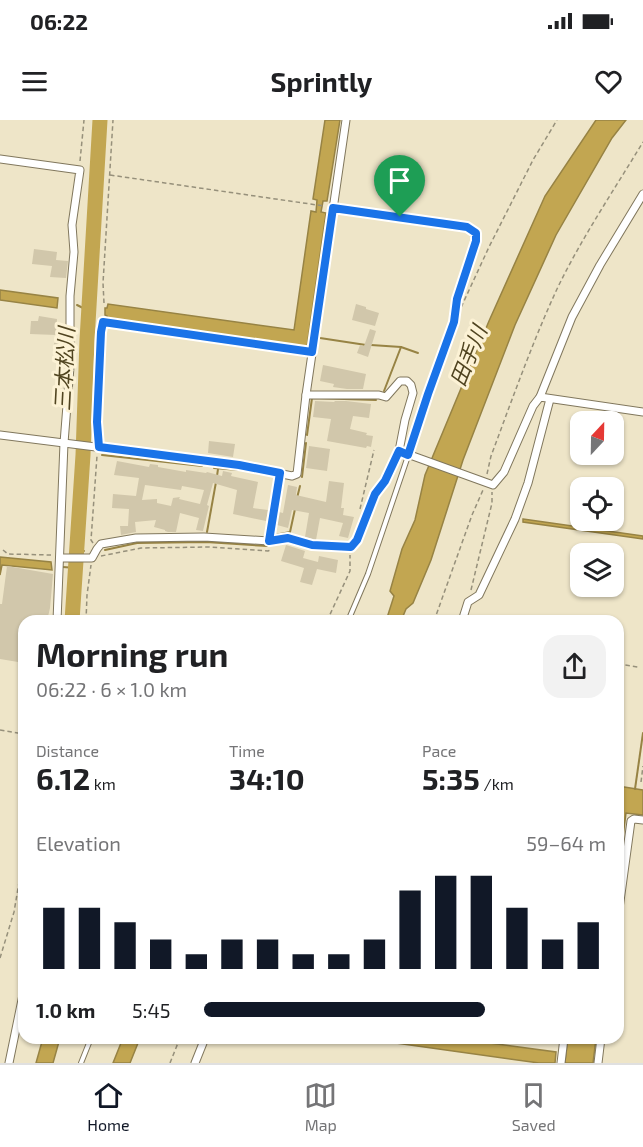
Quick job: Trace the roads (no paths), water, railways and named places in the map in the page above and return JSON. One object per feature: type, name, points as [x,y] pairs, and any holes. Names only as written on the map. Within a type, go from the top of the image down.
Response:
[{"type":"street","points":[[0,435],[239,465],[292,476],[297,474],[306,395],[346,120]]},
{"type":"street","points":[[0,159],[80,170],[72,225],[74,252],[70,296],[70,367],[57,615]]},
{"type":"street","points":[[399,451],[486,483],[504,472],[533,406],[540,398],[572,316],[643,194]]},
{"type":"street","points":[[411,456],[428,394],[454,322]]},
{"type":"street","points":[[60,558],[92,558],[101,544],[136,538],[204,537],[269,541],[288,538],[312,545],[351,547],[357,540],[375,494],[385,481],[399,451],[413,393],[411,385],[407,381],[400,381],[386,397],[379,395],[306,395]]},
{"type":"street","points":[[540,398],[643,412]]},
{"type":"street","points":[[464,615],[468,602],[479,595],[515,519],[528,483],[550,399]]},
{"type":"street","points":[[269,541],[280,473]]},
{"type":"street","points":[[624,872],[631,821],[643,820]]},
{"type":"street","points":[[9,1063],[18,1019]]},
{"type":"street","points":[[195,1063],[203,1044]]},
{"type":"street","points":[[561,1063],[563,1044]]},
{"type":"street","points":[[598,1063],[600,1044]]},
{"type":"lane","points":[[351,615],[411,456]]},
{"type":"lane","points":[[81,1063],[89,1044]]},
{"type":"waterway","name":"三本松川","points":[[72,615],[100,120]]},
{"type":"waterway","points":[[77,305],[89,311]]},
{"type":"waterway","points":[[320,338],[366,345]]},
{"type":"waterway","points":[[371,345],[401,347],[418,353]]},
{"type":"waterway","points":[[384,391],[401,347]]},
{"type":"waterway","name":"田手川","points":[[455,367],[470,372]]},
{"type":"waterway","points":[[307,435],[312,398],[376,400]]},
{"type":"waterway","points":[[302,477],[306,443]]},
{"type":"waterway","name":"三本松川","points":[[83,455],[89,455]]},
{"type":"waterway","points":[[102,455],[202,466]]},
{"type":"waterway","points":[[214,468],[239,470]]},
{"type":"waterway","points":[[217,476],[218,469]]},
{"type":"waterway","points":[[207,532],[216,482]]},
{"type":"waterway","points":[[297,498],[300,486]]},
{"type":"waterway","points":[[275,535],[290,532],[295,509]]},
{"type":"waterway","points":[[105,550],[137,543],[206,542],[267,546]]},
{"type":"waterway","name":"三本松川","points":[[77,552],[84,551]]},
{"type":"waterway","points":[[63,567],[76,568]]},
{"type":"waterway","points":[[635,789],[643,733]]}]
